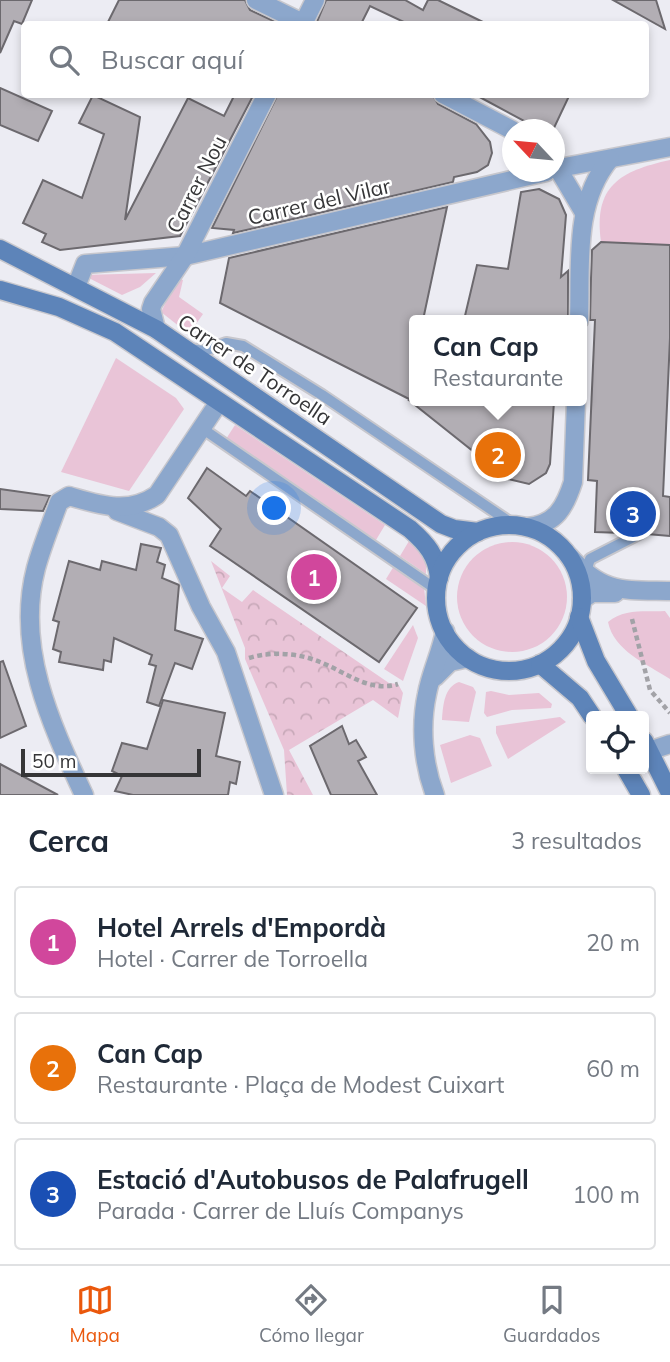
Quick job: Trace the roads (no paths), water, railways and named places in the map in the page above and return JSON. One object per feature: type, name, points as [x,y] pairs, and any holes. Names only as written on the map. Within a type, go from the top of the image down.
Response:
[{"type":"street","points":[[256,0],[297,21]]},
{"type":"street","points":[[304,21],[315,0]]},
{"type":"street","name":"Carrer Nou","points":[[76,287],[85,264],[185,256],[265,98]]},
{"type":"street","points":[[451,98],[502,124]]},
{"type":"street","name":"Carrer del Vilar","points":[[565,166],[670,147]]},
{"type":"street","points":[[579,315],[583,211],[596,175],[610,159]]},
{"type":"street","name":"Carrer del Vilar","points":[[185,256],[502,180]]},
{"type":"street","points":[[563,182],[583,211]]},
{"type":"street","name":"Carrer de Torroella","points":[[0,249],[156,329],[425,514],[454,529],[478,532]]},
{"type":"street","points":[[156,329],[151,309],[153,303],[185,256]]},
{"type":"street","points":[[0,290],[59,307],[109,328],[410,529],[425,542],[438,561],[437,607],[445,631],[468,658]]},
{"type":"street","points":[[100,505],[134,507],[157,495],[219,402]]},
{"type":"street","points":[[438,584],[454,551],[478,532],[548,523],[560,514],[573,482],[576,406]]},
{"type":"street","points":[[163,485],[163,515],[201,607],[226,652],[274,795]]},
{"type":"street","points":[[84,795],[41,693],[29,633],[36,570],[59,502],[69,496],[159,527],[169,535],[176,549]]},
{"type":"street","points":[[521,526],[555,541],[569,556],[582,594],[596,661],[626,711]]},
{"type":"street","points":[[582,594],[634,590],[670,591]]},
{"type":"street","points":[[431,682],[450,662],[468,658],[504,670],[541,664],[563,647],[582,594]]},
{"type":"street","points":[[435,795],[430,781],[422,730],[445,631]]},
{"type":"street","points":[[541,664],[580,698],[589,711]]},
{"type":"street","points":[[649,746],[670,744]]},
{"type":"street","points":[[649,752],[670,793]]},
{"type":"street","points":[[629,774],[641,795]]},
{"type":"lane","points":[[179,346],[193,351],[204,351],[226,342],[243,346],[521,526]]},
{"type":"lane","points":[[203,429],[438,584]]},
{"type":"lane","points":[[582,594],[590,559],[639,534]]},
{"type":"place","name":"Can Cap","points":[[498,455]]},
{"type":"place","name":"Estació d'Autobusos de Palafrugell","points":[[633,514]]},
{"type":"place","name":"Hotel Arrels d'Empordà","points":[[314,577]]}]
